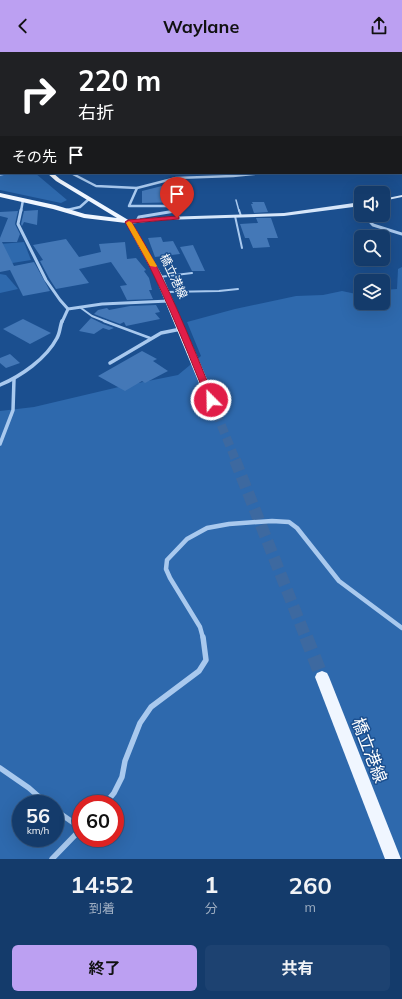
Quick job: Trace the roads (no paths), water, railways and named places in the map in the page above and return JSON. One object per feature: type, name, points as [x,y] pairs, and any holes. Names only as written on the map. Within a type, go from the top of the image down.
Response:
[{"type":"main road","points":[[51,174],[58,180],[128,222]]},
{"type":"main road","points":[[0,195],[67,210],[84,216],[128,222]]},
{"type":"main road","name":"橋立港線","points":[[128,222],[146,251],[170,300],[211,400]]},
{"type":"main road","name":"橋立港線","points":[[322,677],[393,859]]},
{"type":"street","points":[[73,174],[96,186],[136,188],[176,178],[227,177],[253,174]]},
{"type":"street","points":[[136,188],[129,206],[170,205],[180,206],[182,208],[178,212],[139,217],[137,221]]},
{"type":"street","points":[[390,199],[402,196]]},
{"type":"street","points":[[67,210],[74,209],[84,204],[89,199]]},
{"type":"street","points":[[23,200],[18,224],[32,249],[49,286],[68,309]]},
{"type":"street","points":[[128,222],[298,213],[354,205]]},
{"type":"street","points":[[370,222],[373,225],[402,234]]},
{"type":"street","points":[[68,309],[102,304],[170,300]]},
{"type":"street","points":[[0,385],[14,379],[52,346],[58,336],[65,313],[68,309]]},
{"type":"street","points":[[110,363],[160,332],[182,329]]},
{"type":"street","points":[[0,444],[13,411],[14,398],[11,385],[14,379]]},
{"type":"street","points":[[112,795],[122,777],[125,761],[140,723],[150,707],[199,670],[206,660],[205,645],[200,627],[181,598],[166,569],[167,560],[175,549],[186,539],[196,533],[207,528],[229,524],[272,521],[289,522],[297,528],[339,581],[402,628]]},
{"type":"street","points":[[0,768],[37,795]]},
{"type":"street","points":[[52,859],[72,838]]},
{"type":"lane","points":[[236,200],[242,248]]},
{"type":"lane","points":[[159,277],[192,273]]},
{"type":"lane","points":[[166,292],[220,291],[238,289]]},
{"type":"lane","points":[[81,308],[92,316],[150,338]]},
{"type":"tunnel","points":[[211,400],[236,461]]},
{"type":"tunnel","points":[[235,460],[306,638]]},
{"type":"tunnel","points":[[306,637],[322,677]]}]
